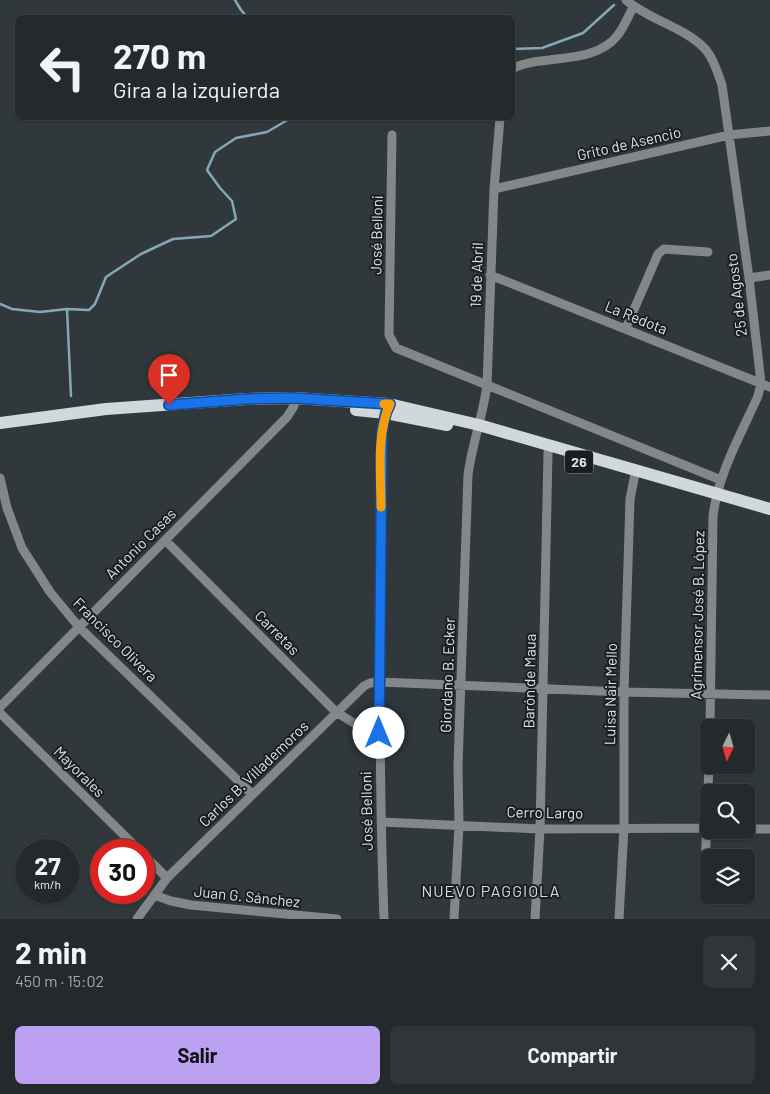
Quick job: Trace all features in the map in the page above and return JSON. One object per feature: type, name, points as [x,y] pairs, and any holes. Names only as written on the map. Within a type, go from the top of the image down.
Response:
[{"type":"main road","name":"26","points":[[0,423],[106,410],[247,399],[294,402],[335,408],[388,409],[478,428],[716,498],[770,518]]},
{"type":"main road","name":"26","points":[[0,431],[108,418],[294,402]]},
{"type":"main road","name":"26","points":[[716,498],[770,509]]},
{"type":"street","name":"25 de Agosto","points":[[630,3],[691,37],[706,50],[722,85],[749,278],[761,383],[758,396],[721,480],[716,498]]},
{"type":"street","points":[[515,68],[540,61],[578,56],[597,51],[618,35],[630,3]]},
{"type":"street","name":"19 de Abril","points":[[478,428],[483,414],[487,385],[494,189],[500,120]]},
{"type":"street","name":"Grito de Asencio","points":[[494,189],[729,135],[770,131]]},
{"type":"street","name":"José Belloni","points":[[392,135],[389,336],[396,348],[487,385]]},
{"type":"street","points":[[626,328],[658,254],[664,249],[708,252]]},
{"type":"street","name":"La Redota","points":[[490,275],[770,387]]},
{"type":"street","points":[[749,278],[770,275]]},
{"type":"street","points":[[487,385],[721,480]]},
{"type":"street","name":"Antonio Casas","points":[[0,707],[287,417],[294,402]]},
{"type":"street","name":"José Belloni","points":[[384,919],[380,822],[379,682],[382,431],[388,409]]},
{"type":"street","name":"Giordano B. Ecker","points":[[454,919],[459,825],[458,766],[468,475],[478,428]]},
{"type":"street","name":"Barón de Maua","points":[[535,919],[544,689],[548,449]]},
{"type":"street","name":"Luisa Nair Mello","points":[[619,919],[624,828],[624,692],[630,499],[635,474]]},
{"type":"street","name":"Francisco Olivera","points":[[0,478],[10,517],[22,548],[50,592],[79,627],[252,794]]},
{"type":"street","name":"Agrimensor José B. López","points":[[711,719],[713,516],[716,498]]},
{"type":"street","name":"Carretas","points":[[165,540],[336,712],[357,725],[379,733]]},
{"type":"street","points":[[379,682],[712,695],[770,695]]},
{"type":"street","name":"Carlos B. Villademoros","points":[[155,895],[167,878],[336,712],[364,686],[379,682]]},
{"type":"street","name":"Mayorales","points":[[0,713],[128,839]]},
{"type":"street","name":"Cerro Largo","points":[[380,822],[540,828],[700,828]]},
{"type":"street","points":[[755,829],[770,829]]},
{"type":"street","points":[[155,866],[167,878]]},
{"type":"street","name":"Juan G. Sánchez","points":[[155,896],[191,905],[337,919]]},
{"type":"street","name":"Carlos B. Villademoros","points":[[138,919],[148,904]]},
{"type":"waterway","points":[[235,0],[245,15]]},
{"type":"waterway","points":[[515,49],[542,48],[583,33],[614,5]]},
{"type":"waterway","points":[[0,304],[12,309],[40,312],[67,309],[89,310],[95,304],[106,277],[141,254],[173,239],[211,236],[236,219],[232,201],[207,170],[215,152],[236,138],[267,132],[288,120]]},
{"type":"waterway","points":[[67,309],[71,396]]},
{"type":"slow traffic","points":[[381,507],[382,431],[390,404],[384,404]]},
{"type":"district","name":"NUEVO PAGGIOLA","points":[[491,891]]},
{"type":"route","points":[[169,405],[247,399],[294,398],[390,404],[382,431],[379,733]]}]
